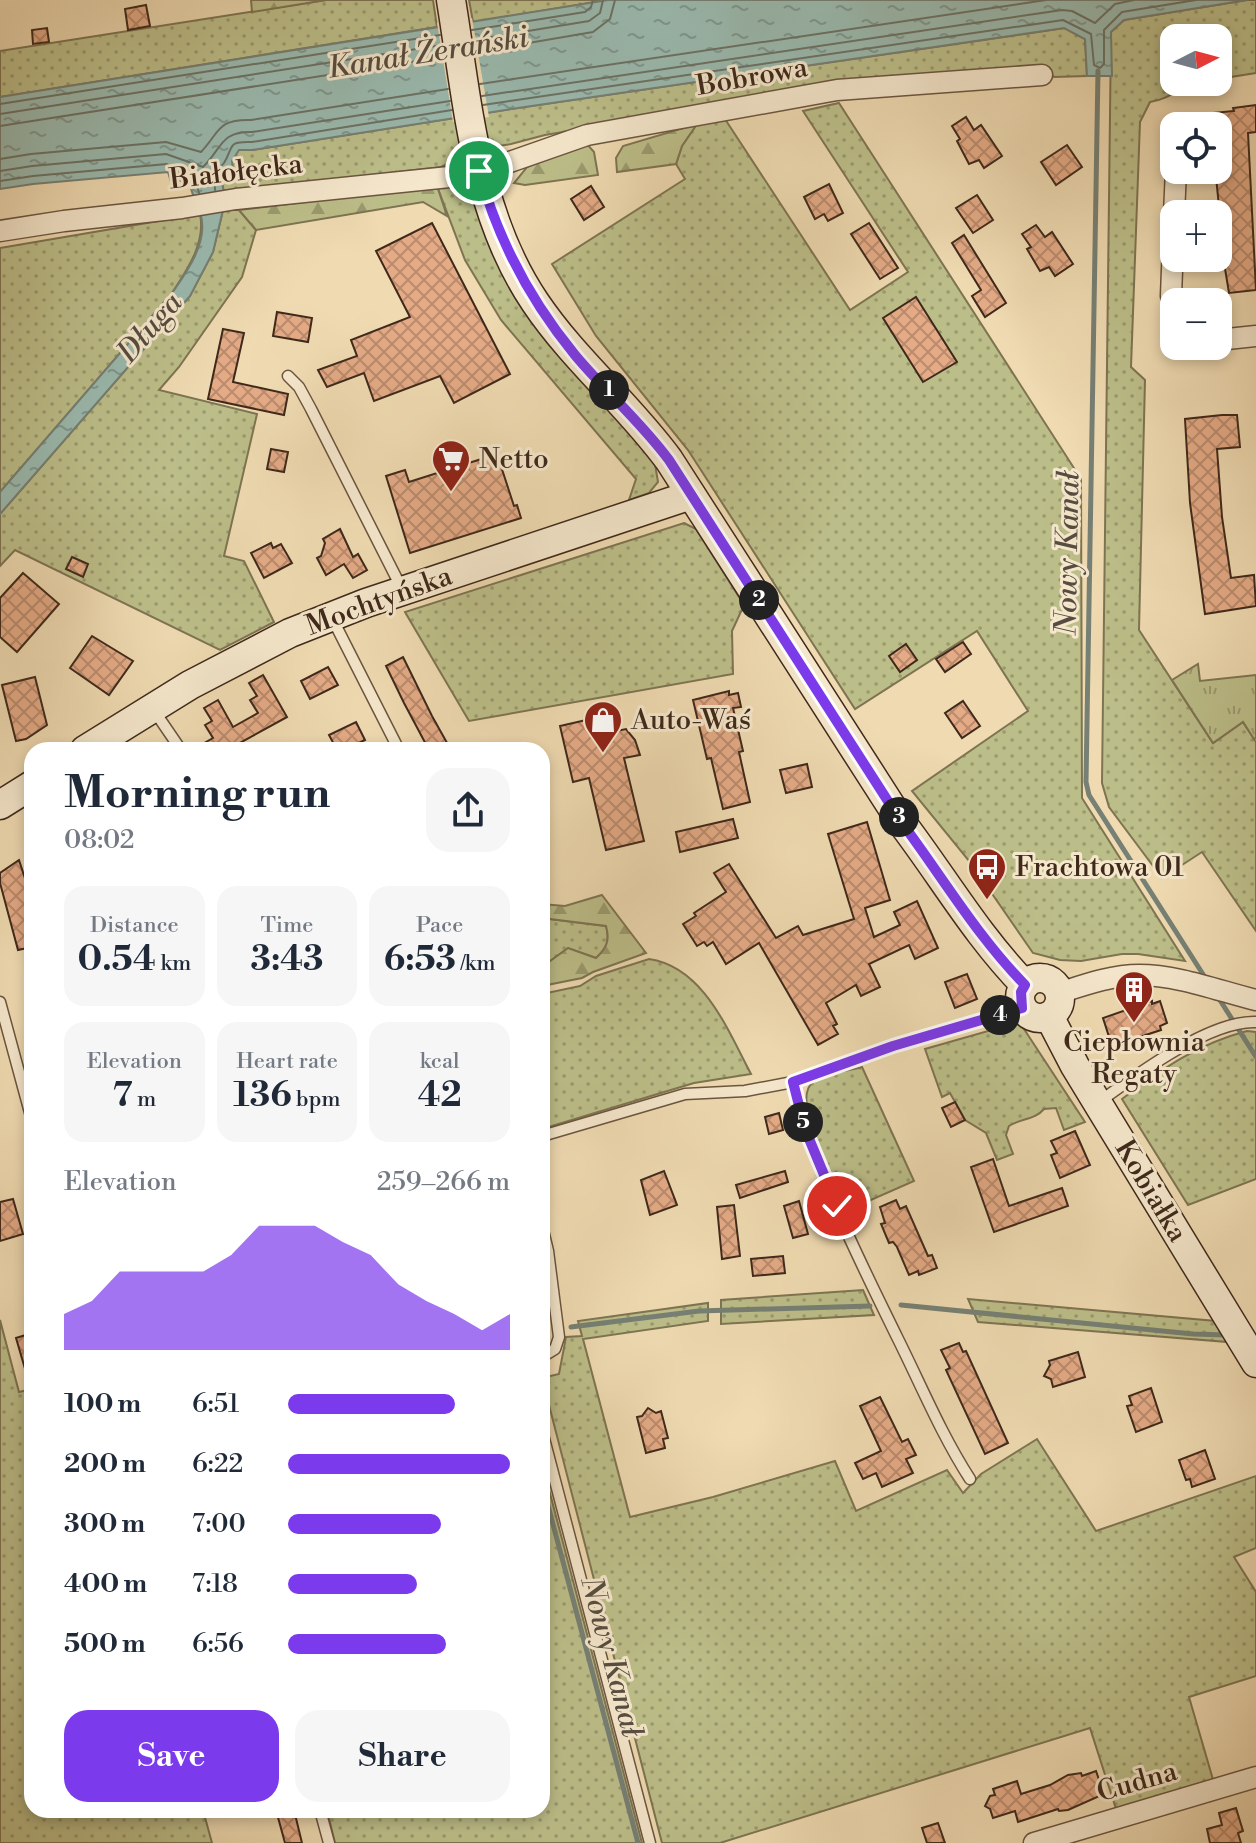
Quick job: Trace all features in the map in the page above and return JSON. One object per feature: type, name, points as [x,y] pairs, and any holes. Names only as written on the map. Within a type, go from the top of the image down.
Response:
[{"type":"street","name":"Kobiałka","points":[[451,0],[477,160],[505,248],[534,301],[576,356],[655,441],[902,823],[942,876],[982,938],[1039,1000],[1075,1066],[1251,1355]]},
{"type":"street","name":"Bobrowa","points":[[477,160],[587,135],[837,90],[1042,75]]},
{"type":"street","name":"Białołęcka","points":[[0,231],[236,199],[459,176],[477,160]]},
{"type":"street","points":[[1232,339],[1256,336]]},
{"type":"street","name":"Mochtyńska","points":[[98,742],[234,660],[331,616],[691,495]]},
{"type":"street","points":[[0,805],[24,790]]},
{"type":"street","points":[[1039,1000],[1110,978],[1133,975],[1180,981],[1256,1000]]},
{"type":"street","name":"Cudna","points":[[1034,1843],[1256,1777]]},
{"type":"lane","points":[[288,376],[299,387],[311,409],[403,591]]},
{"type":"lane","points":[[331,616],[395,742]]},
{"type":"lane","points":[[152,708],[175,742]]},
{"type":"lane","points":[[550,1134],[685,1094],[745,1091],[793,1082],[893,1046],[1039,1000]]},
{"type":"lane","points":[[0,1002],[24,1090]]},
{"type":"lane","points":[[1098,1103],[1159,1059],[1226,1026],[1256,1022]]},
{"type":"lane","points":[[793,1082],[805,1129],[860,1262],[945,1441],[970,1479]]},
{"type":"lane","points":[[550,1267],[559,1337],[555,1349],[550,1352]]},
{"type":"lane","points":[[550,1462],[650,1843]]},
{"type":"lane","points":[[322,1818],[329,1843]]},
{"type":"green space","points":[[251,0],[326,0],[252,12]]},
{"type":"green space","points":[[326,0],[433,0],[437,27],[0,97],[0,51]]},
{"type":"green space","points":[[469,0],[608,0],[473,22]]},
{"type":"green space","points":[[1256,0],[1256,73],[1232,77],[1232,24],[1160,24],[1160,96],[1167,96],[1150,102],[1140,122],[1131,367],[1145,380],[1139,630],[1213,743],[1243,722],[1256,742],[1256,931],[1202,852],[1162,878],[1109,807],[1102,783],[1111,32],[1124,20]]},
{"type":"green space","points":[[1065,28],[1085,39],[1087,76],[1054,77],[1042,65],[842,85],[458,152],[441,167],[224,192],[220,174],[233,172],[232,161],[238,150]]},
{"type":"green space","points":[[839,103],[1081,479],[1082,798],[1185,961],[1138,954],[1081,961],[1060,960],[1033,953],[970,862],[912,791],[1028,711],[977,631],[855,709],[688,450],[596,336],[552,264],[685,179],[676,164],[682,146],[697,124],[725,119],[850,310],[908,272],[803,111]]},
{"type":"green space","points":[[697,124],[682,146],[676,164],[617,172],[616,158],[623,146]]},
{"type":"green space","points":[[586,143],[594,152],[598,175],[525,185],[514,183],[527,167]]},
{"type":"green space","points":[[462,183],[473,190],[655,464],[658,482],[649,493],[629,500],[636,479],[501,320],[465,260],[437,186]]},
{"type":"green space","points":[[437,186],[447,216],[423,202],[256,230],[239,210]]},
{"type":"green space","points":[[223,210],[239,210],[256,230],[242,277],[179,367],[159,390],[257,414],[224,556],[244,561],[274,622],[220,650],[15,550],[0,566],[0,514],[190,296],[213,252]]},
{"type":"green space","points":[[200,214],[198,246],[172,293],[0,492],[0,248]]},
{"type":"green space","points":[[684,523],[696,529],[744,605],[732,631],[733,674],[469,721],[405,612]]},
{"type":"green space","points":[[1198,664],[1200,681],[1256,675],[1256,738],[1243,722],[1213,743],[1172,680]]},
{"type":"green space","points":[[602,895],[646,953],[582,978],[550,984],[550,961],[568,948],[596,958],[605,947],[608,936],[606,926],[550,919],[550,905],[565,906]]},
{"type":"green space","points":[[550,919],[606,926],[607,944],[596,958],[568,948],[550,961]]},
{"type":"green space","points":[[649,959],[668,964],[685,974],[712,1003],[751,1074],[694,1083],[550,1127],[550,992],[580,986],[596,976]]},
{"type":"green space","points":[[1016,1023],[1022,1026],[1085,1122],[1064,1130],[1056,1108],[1044,1109],[1009,1126],[1006,1135],[1013,1154],[997,1160],[986,1133],[965,1120],[950,1093],[942,1097],[925,1049]]},
{"type":"green space","points":[[1247,1031],[1256,1032],[1256,1179],[1188,1205],[1122,1099],[1181,1059],[1212,1043]]},
{"type":"green space","points":[[862,1067],[914,1181],[846,1211],[817,1145],[807,1107],[807,1092],[818,1079]]},
{"type":"green space","points":[[863,1290],[874,1315],[721,1324],[721,1300]]},
{"type":"green space","points":[[968,1299],[1216,1321],[1228,1342],[978,1322]]},
{"type":"green space","points":[[708,1303],[708,1321],[583,1339],[630,1517],[713,1497],[835,1461],[856,1511],[947,1470],[963,1493],[981,1474],[1037,1439],[1096,1531],[1256,1476],[1256,1548],[1234,1557],[1256,1592],[1256,1676],[1189,1697],[1214,1783],[1117,1812],[1090,1728],[720,1843],[662,1843],[550,1409],[550,1376],[559,1374],[566,1337],[582,1336],[578,1321]]},
{"type":"green space","points":[[0,1320],[19,1392],[24,1391],[24,1818],[205,1818],[212,1843],[0,1843]]},
{"type":"green space","points":[[550,1493],[642,1843],[335,1843],[329,1818],[550,1818]]},
{"type":"water","points":[[608,0],[1247,0],[1124,20],[1111,32],[1112,76],[1087,76],[1085,39],[1064,28],[239,150],[232,161],[233,172],[220,175],[224,192],[223,210],[213,252],[190,296],[0,514],[0,492],[172,293],[199,247],[202,226],[189,180],[171,182],[168,172],[0,189],[0,97]]},
{"type":"pier","points":[[472,18],[489,117],[453,122],[437,23]]},
{"type":"building","points":[[146,5],[150,26],[128,30],[125,9]]},
{"type":"building","points":[[47,28],[49,42],[33,44],[32,30]]},
{"type":"building","points":[[1256,105],[1256,132],[1248,133],[1256,290],[1232,293],[1226,272],[1232,272],[1232,200],[1218,200],[1217,184],[1232,184],[1232,112],[1224,112],[1234,111],[1233,108]]},
{"type":"building","points":[[966,117],[974,130],[981,125],[1002,156],[984,168],[979,160],[969,164],[957,141],[960,139],[952,126]]},
{"type":"building","points":[[1067,145],[1082,167],[1056,185],[1041,162]]},
{"type":"building","points":[[829,184],[843,213],[828,221],[824,214],[815,219],[804,197]]},
{"type":"building","points":[[591,186],[604,207],[584,220],[571,199]]},
{"type":"building","points":[[977,195],[993,220],[973,233],[956,208]]},
{"type":"building","points":[[432,223],[510,374],[454,403],[440,376],[374,401],[364,373],[327,387],[318,370],[357,356],[351,340],[410,317],[376,251]]},
{"type":"building","points":[[869,223],[898,268],[880,279],[851,234]]},
{"type":"building","points":[[1036,225],[1045,237],[1052,232],[1073,264],[1055,276],[1049,267],[1040,271],[1027,249],[1031,247],[1022,234]]},
{"type":"building","points":[[964,235],[1006,303],[985,317],[972,296],[981,290],[952,243]]},
{"type":"building","points":[[916,297],[957,362],[923,382],[883,318]]},
{"type":"building","points":[[277,312],[312,318],[308,342],[273,336]]},
{"type":"building","points":[[223,329],[244,333],[233,382],[288,394],[284,415],[208,399]]},
{"type":"building","points":[[1237,415],[1240,447],[1217,449],[1231,578],[1254,575],[1256,606],[1205,614],[1190,503],[1185,419]]},
{"type":"building","points":[[271,449],[288,452],[284,472],[267,469]]},
{"type":"building","name":"Netto","points":[[497,454],[521,518],[410,553],[386,476],[405,470],[409,482]]},
{"type":"building","points":[[340,529],[353,557],[358,554],[367,570],[353,578],[344,564],[326,575],[317,558],[321,556],[325,543],[323,539]]},
{"type":"building","points":[[271,543],[273,548],[281,544],[292,563],[264,578],[251,553]]},
{"type":"building","points":[[72,557],[88,564],[83,577],[66,569]]},
{"type":"building","points":[[23,573],[59,604],[17,652],[0,637],[0,598]]},
{"type":"building","points":[[92,636],[133,661],[109,695],[70,668]]},
{"type":"building","points":[[963,642],[971,654],[945,672],[936,659]]},
{"type":"building","points":[[906,644],[917,660],[900,672],[889,656]]},
{"type":"building","points":[[403,657],[447,742],[425,742],[386,666]]},
{"type":"building","points":[[328,667],[338,685],[310,699],[301,681]]},
{"type":"building","points":[[263,675],[287,717],[242,742],[206,742],[213,738],[205,725],[212,721],[204,708],[218,700],[233,727],[258,713],[250,700],[257,696],[249,683]]},
{"type":"building","points":[[35,677],[47,725],[26,739],[16,741],[2,685]]},
{"type":"building","points":[[729,691],[729,695],[738,693],[741,707],[733,708],[750,802],[723,809],[693,700]]},
{"type":"building","points":[[963,701],[980,726],[962,738],[945,713]]},
{"type":"building","points":[[608,715],[612,732],[626,729],[635,740],[640,755],[624,758],[644,841],[606,850],[589,778],[573,782],[560,726]]},
{"type":"building","points":[[356,722],[365,740],[333,742],[329,735]]},
{"type":"building","points":[[807,764],[812,787],[786,793],[780,770]]},
{"type":"building","points":[[733,819],[738,838],[680,852],[676,832]]},
{"type":"building","points":[[867,822],[890,900],[865,908],[874,937],[900,925],[894,912],[917,901],[938,948],[915,959],[909,945],[869,964],[880,987],[861,996],[856,985],[826,1003],[837,1024],[833,1026],[838,1034],[818,1045],[759,943],[726,964],[713,942],[707,946],[704,942],[697,946],[683,924],[726,892],[714,873],[729,864],[776,938],[798,926],[803,935],[854,919],[828,834]]},
{"type":"building","points":[[19,860],[24,875],[24,949],[18,950],[0,873]]},
{"type":"building","points":[[967,974],[977,999],[955,1008],[945,982]]},
{"type":"building","name":"Ciepłownia Regaty","points":[[1152,1001],[1152,1004],[1160,1001],[1167,1023],[1160,1026],[1161,1030],[1112,1046],[1103,1018]]},
{"type":"building","points":[[955,1102],[965,1120],[951,1127],[942,1108]]},
{"type":"building","points":[[779,1113],[783,1130],[769,1134],[765,1117]]},
{"type":"building","points":[[1075,1131],[1090,1165],[1060,1178],[1051,1155],[1057,1153],[1051,1141]]},
{"type":"building","points":[[993,1159],[1009,1206],[1062,1188],[1068,1206],[994,1232],[971,1167]]},
{"type":"building","points":[[664,1171],[677,1205],[650,1215],[641,1180]]},
{"type":"building","points":[[785,1171],[788,1182],[740,1198],[736,1185]]},
{"type":"building","points":[[13,1199],[23,1234],[0,1241],[0,1202]]},
{"type":"building","points":[[896,1200],[900,1209],[906,1206],[928,1256],[932,1255],[937,1268],[919,1275],[918,1271],[909,1275],[897,1247],[893,1242],[889,1243],[881,1224],[885,1223],[880,1207]]},
{"type":"building","points":[[799,1201],[808,1234],[793,1238],[784,1206]]},
{"type":"building","points":[[734,1205],[740,1256],[722,1259],[717,1207]]},
{"type":"building","points":[[783,1256],[785,1273],[753,1276],[751,1259]]},
{"type":"building","points":[[24,1336],[24,1365],[16,1338]]},
{"type":"building","points":[[959,1343],[963,1352],[966,1351],[1008,1443],[985,1454],[946,1370],[950,1368],[941,1350]]},
{"type":"building","points":[[1078,1352],[1085,1377],[1053,1387],[1051,1379],[1044,1376],[1049,1361]]},
{"type":"building","points":[[1151,1388],[1162,1422],[1136,1432],[1127,1406],[1132,1405],[1129,1396]]},
{"type":"building","points":[[880,1397],[902,1442],[908,1439],[916,1455],[906,1459],[913,1473],[882,1487],[876,1473],[863,1479],[855,1463],[881,1451],[860,1406]]},
{"type":"building","points":[[648,1408],[656,1413],[661,1411],[668,1438],[663,1439],[665,1448],[646,1453],[637,1417]]},
{"type":"building","points":[[1205,1450],[1215,1479],[1192,1487],[1179,1460]]},
{"type":"building","points":[[1096,1771],[1104,1794],[1068,1810],[1058,1809],[1018,1822],[1015,1811],[993,1818],[990,1809],[985,1806],[990,1796],[995,1795],[993,1789],[1017,1781],[1021,1794],[1050,1785],[1068,1775],[1081,1773],[1082,1776]]},
{"type":"building","points":[[1236,1808],[1243,1831],[1238,1833],[1241,1843],[1210,1843],[1207,1829],[1222,1825],[1219,1813]]},
{"type":"building","points":[[278,1818],[296,1818],[302,1843],[285,1843]]},
{"type":"building","points":[[938,1823],[945,1843],[927,1843],[922,1828]]},
{"type":"waterway","name":"Nowy Kanał","points":[[1098,71],[1086,782],[1089,795],[1206,979]]},
{"type":"waterway","name":"Nowy Kanał","points":[[1218,997],[1256,1057]]},
{"type":"waterway","name":"Nowy Kanał","points":[[901,1305],[1226,1335]]},
{"type":"waterway","name":"Nowy Kanał","points":[[571,1327],[699,1311],[870,1306]]},
{"type":"waterway","name":"Nowy Kanał","points":[[550,1513],[638,1843]]},
{"type":"place","name":"Netto","points":[[451,493]]},
{"type":"place","name":"Auto-Waś","points":[[603,754]]},
{"type":"place","name":"Frachtowa 01","points":[[987,901]]},
{"type":"place","name":"Ciepłownia Regaty","points":[[1134,1024]]},
{"type":"route","points":[[479,171],[505,248],[534,301],[576,356],[641,425],[669,460],[902,823],[942,876],[982,938],[1025,985],[1021,992],[1022,1008],[893,1046],[793,1082],[805,1129],[837,1206]]},
{"type":"water label","name":"Kanał Żerański","points":[[428,53]]},
{"type":"water label","name":"Długa","points":[[150,328]]}]
